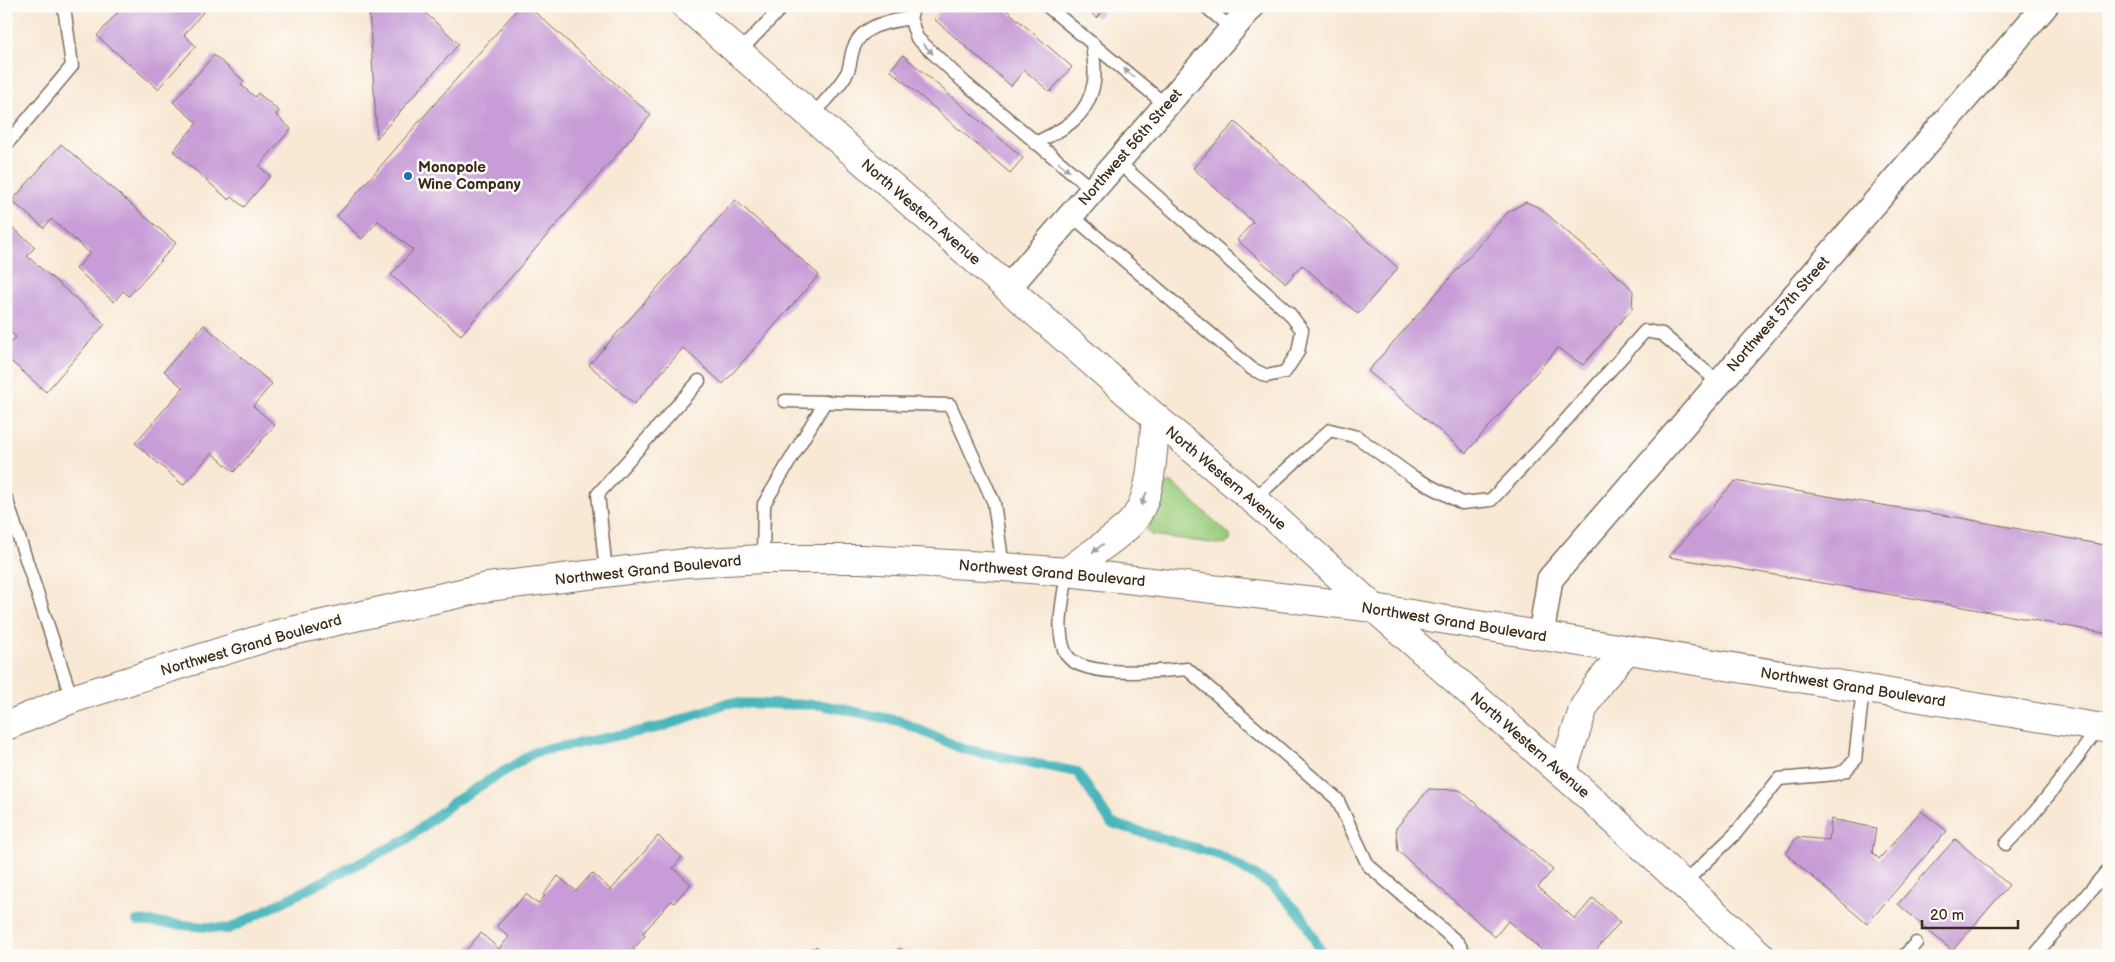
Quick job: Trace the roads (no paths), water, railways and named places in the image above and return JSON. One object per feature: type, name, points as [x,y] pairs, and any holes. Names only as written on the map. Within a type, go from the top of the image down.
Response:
[{"type":"main road","name":"North Western Avenue","points":[[686,6],[1156,418],[1253,500],[1562,773],[1761,956]]},
{"type":"main road","points":[[1067,572],[1130,524],[1140,510],[1148,486],[1156,418]]},
{"type":"main road","name":"Northwest Grand Boulevard","points":[[6,726],[72,699],[274,635],[488,587],[686,563],[763,559],[861,559],[1067,572],[1374,608],[1626,651],[2104,728]]},
{"type":"main road","points":[[1562,773],[1584,707],[1599,684],[1626,651]]},
{"type":"street","name":"Northwest 56th Street","points":[[1008,288],[1252,6]]},
{"type":"street","name":"Northwest 57th Street","points":[[1541,635],[1550,579],[1718,382],[2045,6]]},
{"type":"lane","points":[[6,145],[72,66],[64,6]]},
{"type":"lane","points":[[739,52],[783,6]]},
{"type":"lane","points":[[1047,6],[1166,105]]},
{"type":"lane","points":[[1205,6],[1232,29]]},
{"type":"lane","points":[[812,116],[845,76],[853,49],[867,30],[912,12],[917,38],[929,50],[965,84],[1093,190]]},
{"type":"lane","points":[[1035,143],[1061,130],[1080,115],[1089,98],[1094,80],[1092,43]]},
{"type":"lane","points":[[1071,216],[1252,369],[1267,376],[1285,372],[1298,352],[1302,330],[1289,313],[1118,162]]},
{"type":"lane","points":[[1253,500],[1330,430],[1357,437],[1412,477],[1462,504],[1492,500],[1645,331],[1662,334],[1718,382]]},
{"type":"lane","points":[[606,572],[598,494],[698,381]]},
{"type":"lane","points":[[784,401],[950,405],[994,503],[1003,567]]},
{"type":"lane","points":[[763,559],[764,504],[825,402]]},
{"type":"lane","points":[[6,498],[72,699]]},
{"type":"lane","points":[[1067,572],[1060,628],[1066,654],[1078,665],[1094,670],[1146,672],[1187,669],[1338,799],[1368,865],[1458,943],[1466,956]]},
{"type":"lane","points":[[1684,884],[1736,833],[1779,779],[1807,775],[1836,774],[1845,771],[1855,760],[1863,689]]},
{"type":"lane","points":[[2006,844],[2039,808],[2104,728]]},
{"type":"lane","points":[[2034,956],[2109,869]]},
{"type":"lane","points":[[1904,956],[1916,943]]},
{"type":"waterway","points":[[137,921],[229,929],[407,839],[454,802],[535,752],[661,727],[727,703],[822,705],[899,721],[963,749],[1077,772],[1111,823],[1219,855],[1273,886],[1302,916],[1323,956]]},
{"type":"place","name":"Monopole Wine Company","points":[[408,176]]}]
